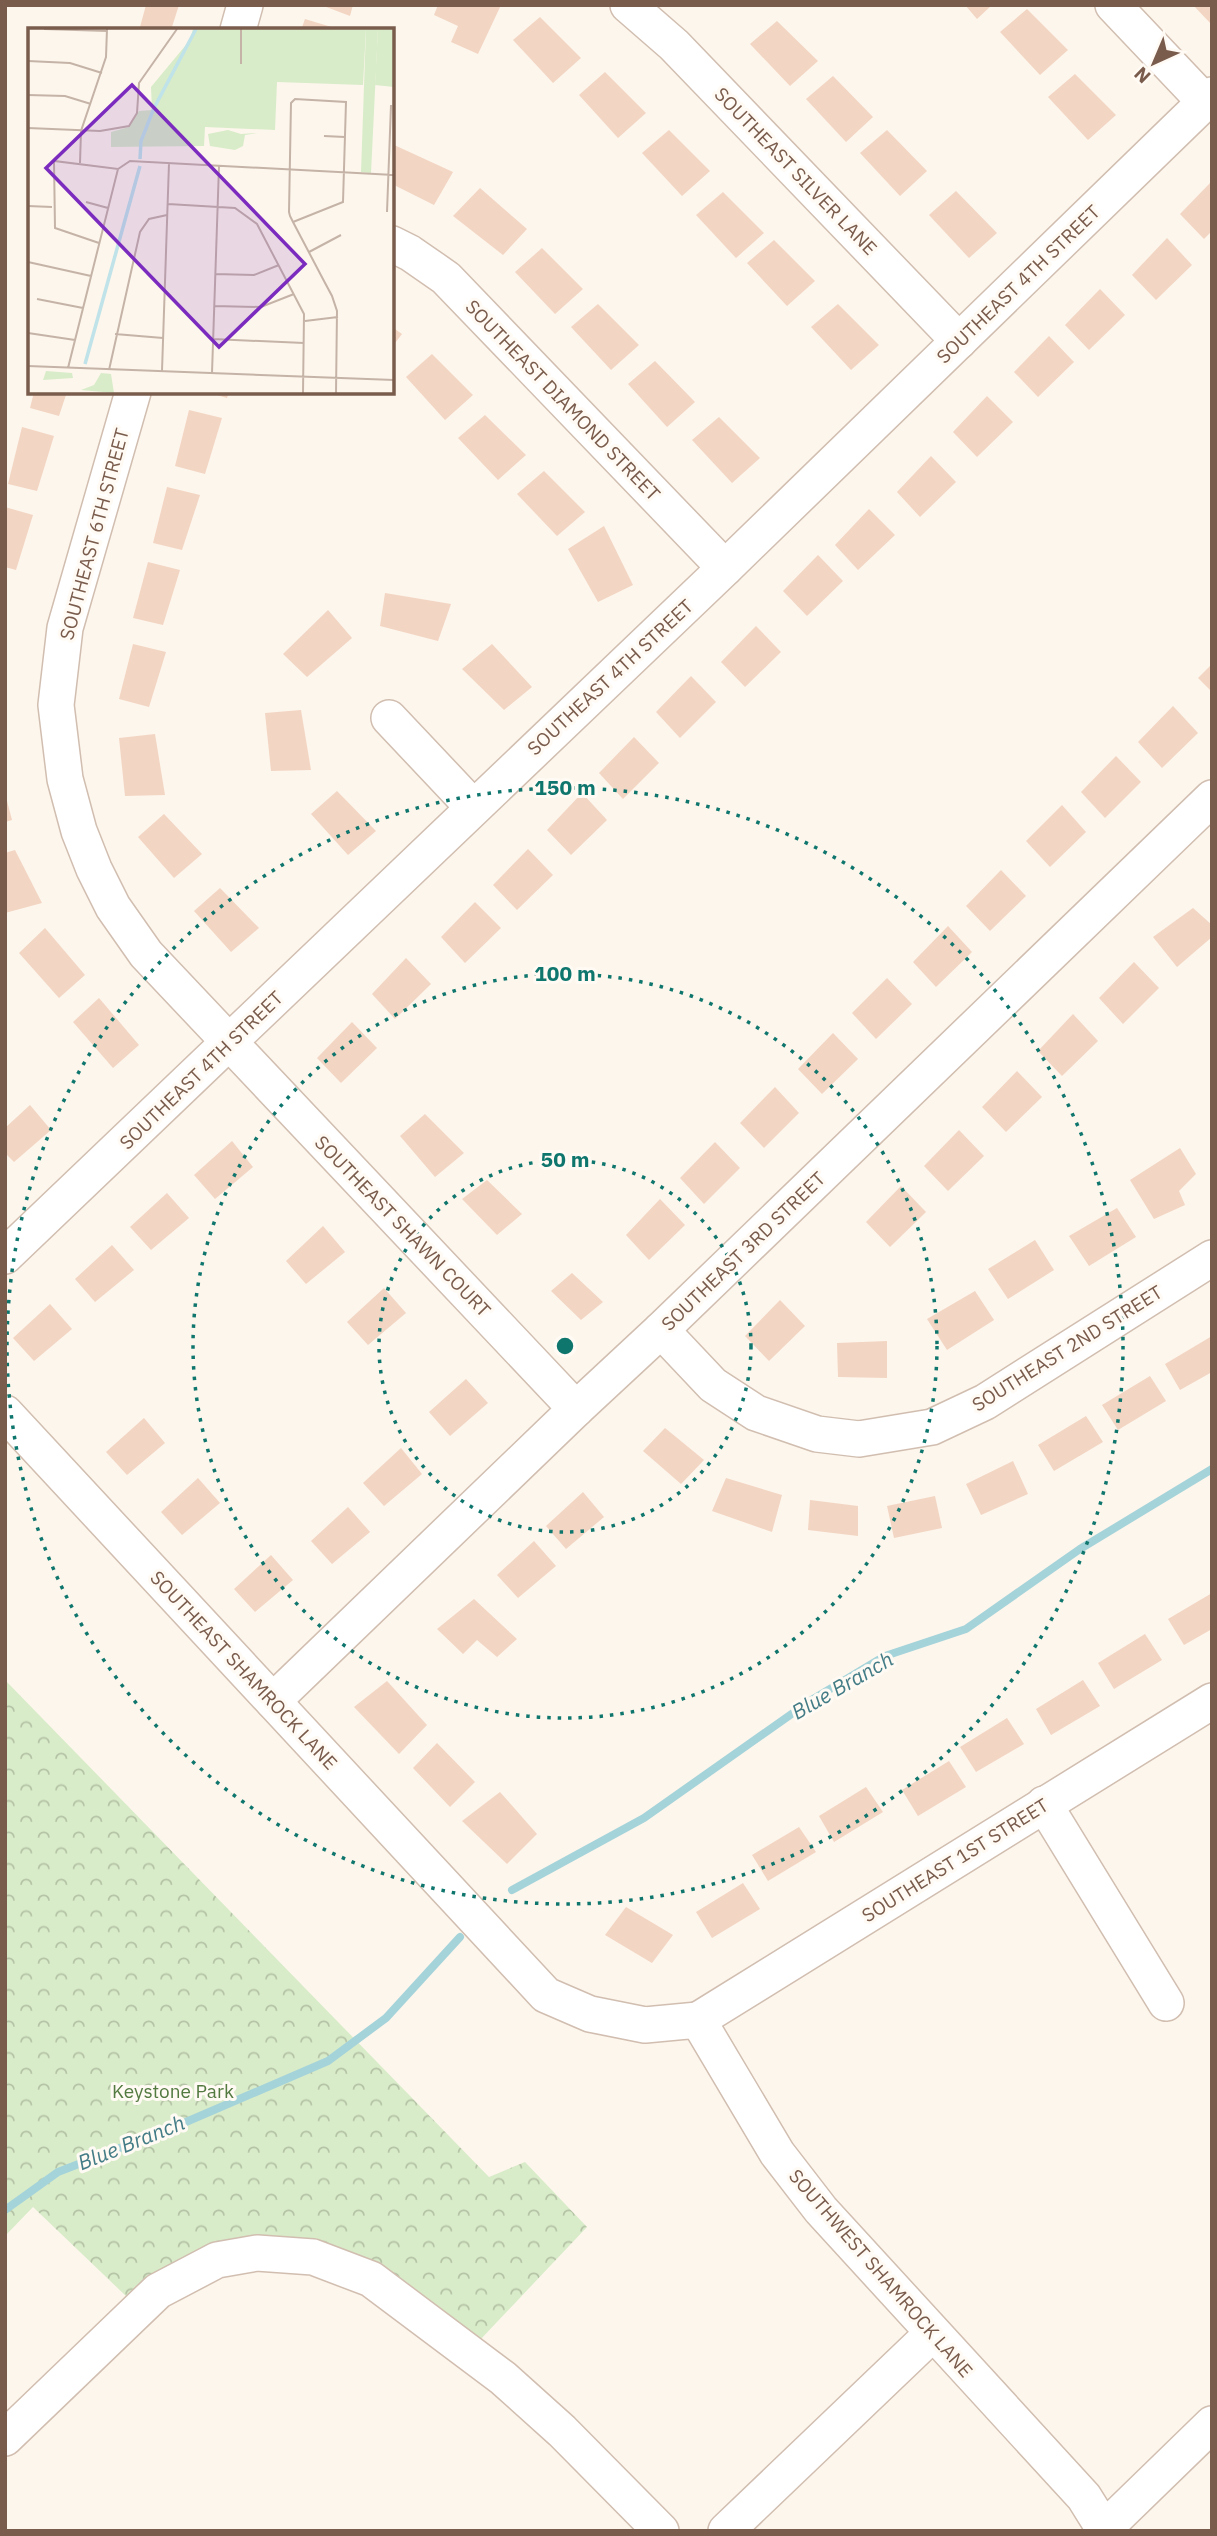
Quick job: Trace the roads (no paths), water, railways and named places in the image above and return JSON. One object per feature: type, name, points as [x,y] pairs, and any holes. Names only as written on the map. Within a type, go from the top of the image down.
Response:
[{"type":"street","points":[[239,28],[245,5]]},
{"type":"street","name":"SOUTHEAST SILVER LANE","points":[[628,5],[674,45],[959,341]]},
{"type":"street","points":[[1113,5],[1209,98]]},
{"type":"street","name":"SOUTHEAST 4TH STREET","points":[[5,1256],[725,568],[1209,98]]},
{"type":"street","name":"SOUTHEAST DIAMOND STREET","points":[[394,245],[446,278],[725,568]]},
{"type":"street","name":"SOUTHEAST 6TH STREET","points":[[133,394],[65,628],[56,705],[65,779],[79,831],[113,907],[146,954],[229,1044]]},
{"type":"street","points":[[390,718],[473,807]]},
{"type":"street","name":"SOUTHEAST 3RD STREET","points":[[273,1701],[576,1409],[662,1331],[1212,798]]},
{"type":"street","name":"SOUTHEAST SHAWN COURT","points":[[229,1044],[576,1409]]},
{"type":"street","name":"SOUTHEAST 2ND STREET","points":[[662,1331],[713,1385],[757,1413],[817,1434],[859,1439],[932,1427],[985,1402],[1212,1258]]},
{"type":"street","name":"SOUTHEAST SHAMROCK LANE","points":[[5,1413],[547,1995],[590,2014],[645,2025],[698,2020]]},
{"type":"street","name":"SOUTHEAST 1ST STREET","points":[[698,2020],[1212,1701]]},
{"type":"street","points":[[1044,1804],[1166,2003]]},
{"type":"street","name":"SOUTHWEST SHAMROCK LANE","points":[[698,2020],[777,2153],[821,2210],[1084,2497],[1104,2529],[1212,2424]]},
{"type":"street","points":[[5,2438],[158,2291],[217,2260],[257,2253],[313,2257],[371,2279],[503,2378],[559,2428],[661,2531]]},
{"type":"street","points":[[726,2531],[933,2333]]},
{"type":"waterway","name":"Blue Branch","points":[[512,1890],[644,1818],[810,1701],[885,1656],[966,1629],[1080,1549],[1212,1469]]},
{"type":"waterway","name":"Blue Branch","points":[[5,2210],[58,2172],[179,2125],[328,2061],[386,2018],[460,1937]]},
{"type":"park label","name":"Keystone Park","points":[[173,2091]]}]
